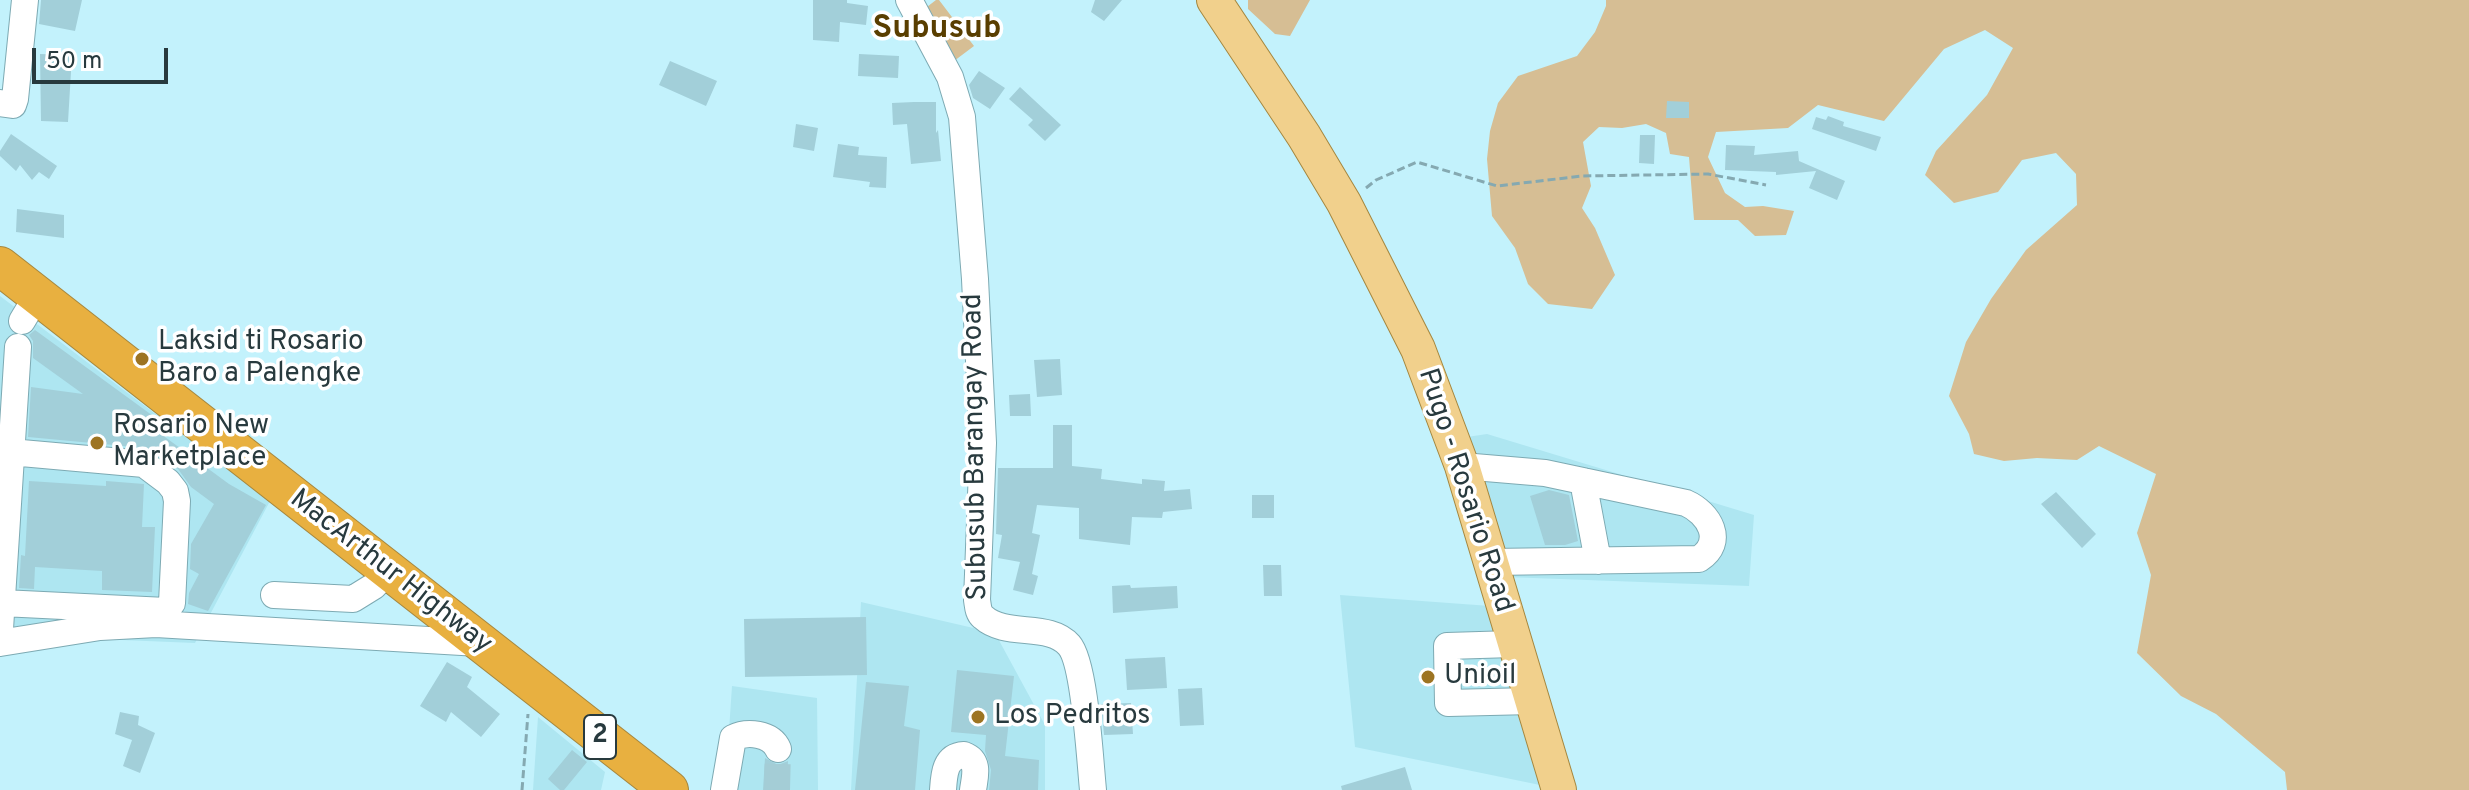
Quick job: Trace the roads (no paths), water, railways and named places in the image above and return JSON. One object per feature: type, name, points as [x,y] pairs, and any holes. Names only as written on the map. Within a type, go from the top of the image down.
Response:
[{"type":"highway","name":"MacArthur Highway","points":[[1,269],[30,308],[388,571],[669,790]]},
{"type":"main road","name":"Pugo - Rosario Road","points":[[1214,0],[1304,136],[1344,203],[1418,349],[1462,466],[1559,790]]},
{"type":"street","points":[[0,103],[13,105],[15,99],[25,0]]},
{"type":"street","name":"Subusub Barangay Road","points":[[909,0],[950,77],[962,117],[975,279],[983,443],[977,600],[980,613],[983,618],[999,625],[1058,637],[1071,647],[1079,667],[1093,790]]},
{"type":"street","points":[[10,452],[144,464],[168,482],[175,491],[177,501],[172,603],[166,611],[1,616],[10,452],[18,347]]},
{"type":"street","points":[[1462,466],[1545,473],[1686,503],[1698,508],[1712,529],[1708,554],[1699,559],[1491,562]]},
{"type":"street","points":[[1583,481],[1598,561]]},
{"type":"street","points":[[274,595],[353,599],[374,586],[388,571]]},
{"type":"street","points":[[0,643],[100,627],[156,624],[479,643]]},
{"type":"street","points":[[1513,644],[1447,646],[1448,703],[1532,701]]},
{"type":"street","points":[[724,790],[733,738],[740,734],[767,737],[778,749]]},
{"type":"street","points":[[943,790],[945,768],[951,759],[964,755],[975,763],[973,790]]},
{"type":"tunnel","points":[[777,790],[778,749]]},
{"type":"place","name":"Laksid ti Rosario Baro a Palengke","points":[[142,359]]},
{"type":"place","name":"Rosario New Marketplace","points":[[97,443]]},
{"type":"place","name":"Unioil","points":[[1428,677]]},
{"type":"place","name":"Los Pedritos","points":[[978,717]]},
{"type":"district","name":"Subusub","points":[[937,31]]}]
